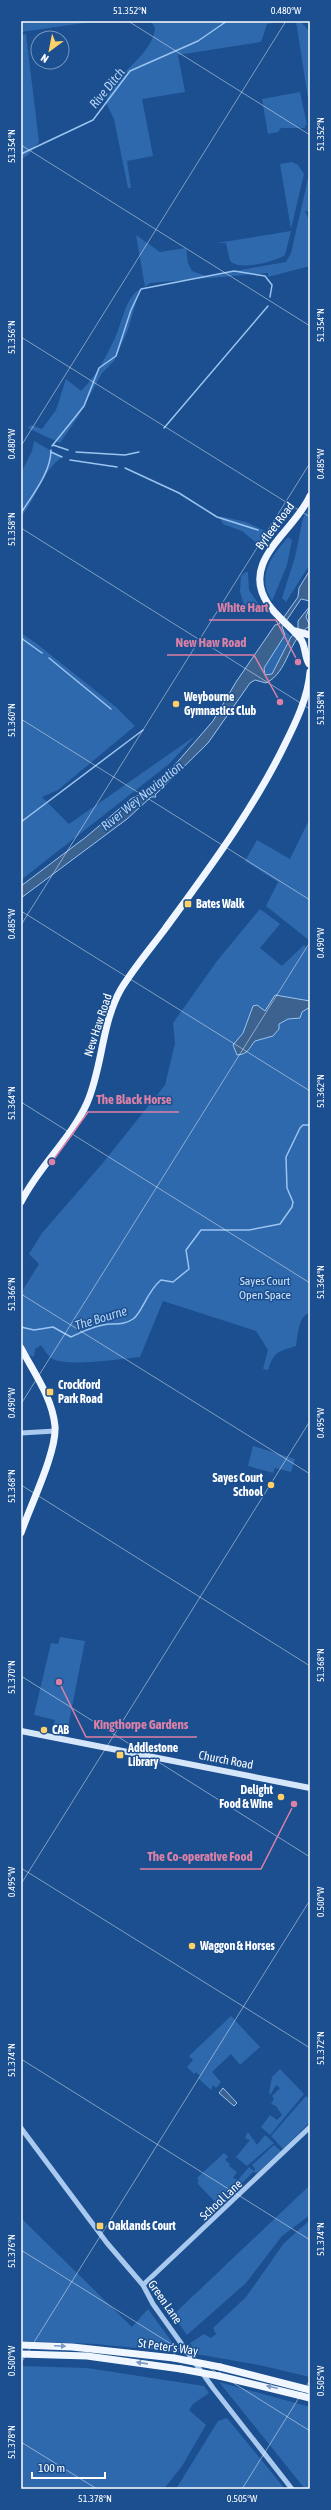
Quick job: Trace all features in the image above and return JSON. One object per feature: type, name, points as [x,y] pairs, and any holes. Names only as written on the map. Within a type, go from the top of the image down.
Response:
[{"type":"main road","name":"Byfleet Road","points":[[306,638],[293,630],[276,614],[262,592],[260,567],[268,552],[300,514],[310,496]]},
{"type":"main road","name":"New Haw Road","points":[[21,1202],[36,1176],[70,1132],[86,1104],[108,1022],[121,988],[232,835],[262,787],[294,724],[304,700],[310,667],[306,638]]},
{"type":"main road","points":[[21,1348],[45,1391],[55,1431],[44,1470],[21,1533]]},
{"type":"main road","name":"Church Road","points":[[21,1731],[310,1788]]},
{"type":"main road","name":"St Peter's Way","points":[[21,2345],[72,2347],[174,2358],[220,2367],[310,2390]]},
{"type":"main road","name":"St Peter's Way","points":[[21,2354],[87,2356],[180,2369],[219,2376],[310,2398]]},
{"type":"street","points":[[21,1433],[55,1431]]},
{"type":"street","name":"School Lane","points":[[143,2285],[252,2184],[310,2127]]},
{"type":"street","name":"Green Lane","points":[[21,2128],[116,2254],[143,2285],[152,2304],[213,2388],[292,2489]]},
{"type":"green space","points":[[44,21],[98,21],[21,32],[21,23]]},
{"type":"green space","points":[[144,21],[285,21],[267,24],[261,42],[178,55],[185,92],[142,99],[153,156],[127,161],[131,188],[128,188],[114,119],[106,103],[110,92],[116,83],[140,57],[152,39],[155,28],[152,23]]},
{"type":"green space","points":[[296,21],[300,21],[310,32],[310,111]]},
{"type":"green space","points":[[26,34],[39,142],[28,155],[21,159],[21,35]]},
{"type":"green space","points":[[300,92],[307,125],[305,125],[305,128],[281,128],[278,132],[268,134],[262,99]]},
{"type":"green space","points":[[292,162],[298,165],[304,174],[291,229],[280,164]]},
{"type":"green space","points":[[310,170],[310,212],[305,211],[310,223],[310,266],[268,277],[268,273],[150,283],[145,287],[136,235],[160,252],[186,248],[188,263],[192,271],[206,276],[286,262],[291,253]]},
{"type":"green space","points":[[291,231],[285,255],[266,263],[249,265],[235,264],[230,261],[226,243],[217,243]]},
{"type":"green space","points":[[140,289],[128,330],[114,361],[102,373],[78,417],[60,443],[28,428],[31,425],[42,429],[56,410],[66,379],[81,391],[91,379],[112,345],[127,305],[135,293]]},
{"type":"green space","points":[[34,441],[62,457],[44,477],[27,510],[21,517],[21,473],[32,451]]},
{"type":"green space","points":[[310,507],[310,564],[286,602],[282,598],[295,557],[303,518]]},
{"type":"green space","points":[[219,516],[246,522],[273,535],[259,545],[242,531],[223,524]]},
{"type":"green space","points":[[288,537],[292,540],[287,565],[272,601],[267,592],[265,583],[268,567],[271,559]]},
{"type":"green space","points":[[248,572],[249,590],[258,603],[256,610],[245,608],[240,592],[241,576]]},
{"type":"green space","points":[[282,627],[291,637],[272,674],[267,676],[264,672],[264,668],[284,635]]},
{"type":"green space","points":[[21,633],[116,707],[135,726],[58,790],[42,797],[69,824],[195,736],[169,764],[21,880]]},
{"type":"green space","points":[[310,818],[310,941],[266,906],[278,882],[245,861],[257,840],[290,859]]},
{"type":"green space","name":"Sayes Court Open Space","points":[[260,909],[280,924],[260,948],[282,966],[304,945],[310,950],[310,1313],[303,1318],[301,1322],[296,1346],[278,1353],[272,1359],[268,1370],[263,1369],[268,1350],[256,1331],[163,1301],[140,1357],[95,1362],[71,1362],[51,1358],[41,1345],[35,1349],[34,1357],[21,1352],[21,1293],[39,1264],[29,1254],[42,1233],[102,1164],[165,1085],[175,1043],[173,1023],[217,961]]},
{"type":"green space","points":[[253,1446],[295,1459],[291,1472],[275,1468],[273,1473],[248,1466]]},
{"type":"green space","points":[[60,1637],[85,1641],[68,1727],[54,1724],[55,1720],[34,1715],[51,1643],[58,1644]]},
{"type":"green space","points":[[231,2016],[260,2047],[240,2065],[231,2054],[212,2072],[221,2082],[216,2088],[213,2085],[211,2090],[198,2078],[200,2076],[196,2072],[194,2074],[187,2067],[193,2060],[189,2056]]},
{"type":"green space","points":[[280,2069],[304,2094],[270,2135],[261,2127],[270,2115],[277,2120],[282,2115],[276,2106],[271,2104],[274,2099],[272,2096],[280,2088],[276,2085],[271,2094],[269,2093],[272,2077]]},
{"type":"green space","points":[[306,2096],[310,2100],[310,2122],[283,2149],[271,2136]]},
{"type":"green space","points":[[248,2132],[257,2145],[265,2135],[274,2143],[247,2166],[236,2157],[250,2140],[245,2138]]},
{"type":"green space","points":[[274,2145],[281,2151],[257,2173],[253,2172],[219,2206],[197,2183],[199,2181],[197,2178],[224,2153],[228,2157],[225,2160],[230,2164],[229,2166],[237,2172],[233,2178],[238,2180],[249,2167],[254,2171],[255,2169],[252,2165]]},
{"type":"green space","points":[[310,2185],[310,2215],[282,2236],[246,2283],[187,2335],[173,2315]]},
{"type":"green space","points":[[21,2218],[132,2327],[148,2309],[179,2352],[95,2344],[21,2341]]},
{"type":"green space","points":[[310,2220],[310,2377],[259,2365],[196,2354],[190,2343],[204,2334],[211,2338],[216,2334],[213,2328],[246,2297],[284,2243]]},
{"type":"green space","points":[[21,2366],[87,2368],[204,2386],[209,2393],[193,2404],[189,2410],[206,2425],[182,2466],[164,2489],[21,2489]]},
{"type":"green space","points":[[219,2382],[310,2407],[310,2489],[305,2489]]},
{"type":"green space","points":[[227,2418],[285,2489],[176,2489],[218,2421]]},
{"type":"water","name":"River Wey Navigation","points":[[310,570],[310,601],[301,599],[282,627],[285,635],[264,668],[265,675],[272,674],[291,637],[298,629],[298,621],[310,606],[306,617],[310,626],[297,638],[274,678],[266,683],[255,680],[250,683],[208,743],[155,795],[156,797],[151,797],[127,819],[21,898],[21,886],[86,837],[131,799],[146,791],[173,767],[213,721],[236,682],[275,625],[279,624],[298,597],[299,588]]},
{"type":"water","points":[[275,995],[310,1001],[310,1007],[302,1012],[300,1018],[288,1019],[279,1024],[279,1029],[273,1036],[255,1041],[248,1051],[244,1054],[237,1055],[233,1045],[243,1033],[253,1006],[257,1005],[265,1011]]},
{"type":"water","points":[[223,2088],[237,2103],[234,2106],[219,2093]]},
{"type":"waterway","name":"Rive Ditch","points":[[21,154],[93,120],[130,71],[198,41],[227,21]]},
{"type":"waterway","points":[[52,446],[84,406],[99,368],[116,356],[131,310],[141,289],[234,271],[265,276],[272,285],[270,297]]},
{"type":"waterway","points":[[164,428],[268,306]]},
{"type":"waterway","points":[[53,445],[68,450]]},
{"type":"waterway","points":[[21,513],[45,475],[51,450]]},
{"type":"waterway","points":[[51,452],[62,457]]},
{"type":"waterway","points":[[76,452],[125,455],[139,452]]},
{"type":"waterway","points":[[70,460],[117,467]]},
{"type":"waterway","points":[[125,468],[179,493],[217,517],[258,530]]},
{"type":"waterway","points":[[21,638],[42,653]]},
{"type":"waterway","points":[[49,658],[111,709]]},
{"type":"waterway","points":[[21,822],[143,730]]},
{"type":"waterway","name":"The Bourne","points":[[21,1327],[34,1330],[53,1327],[71,1337],[99,1326],[129,1321],[136,1316],[152,1290],[161,1280],[173,1282],[189,1269],[186,1250],[201,1230],[249,1230],[280,1224],[292,1207],[293,1202],[287,1188],[286,1157],[300,1128],[303,1125],[310,1125]]},
{"type":"place","name":"White Hart","points":[[298,662]]},
{"type":"place","name":"New Haw Road","points":[[280,702]]},
{"type":"place","name":"Weybourne Gymnastics Club","points":[[176,704]]},
{"type":"place","name":"Bates Walk","points":[[188,904]]},
{"type":"place","name":"The Black Horse","points":[[52,1162]]},
{"type":"place","name":"Crockford Park Road","points":[[50,1392]]},
{"type":"place","name":"Sayes Court School","points":[[271,1485]]},
{"type":"place","name":"Kingthorpe Gardens","points":[[59,1682]]},
{"type":"place","name":"CAB","points":[[44,1730]]},
{"type":"place","name":"Addlestone Library","points":[[120,1755]]},
{"type":"place","name":"Delight Food & Wine","points":[[281,1797]]},
{"type":"place","name":"The Co-operative Food","points":[[294,1804]]},
{"type":"place","name":"Waggon & Horses","points":[[192,1946]]},
{"type":"place","name":"Oaklands Court","points":[[100,2226]]}]
